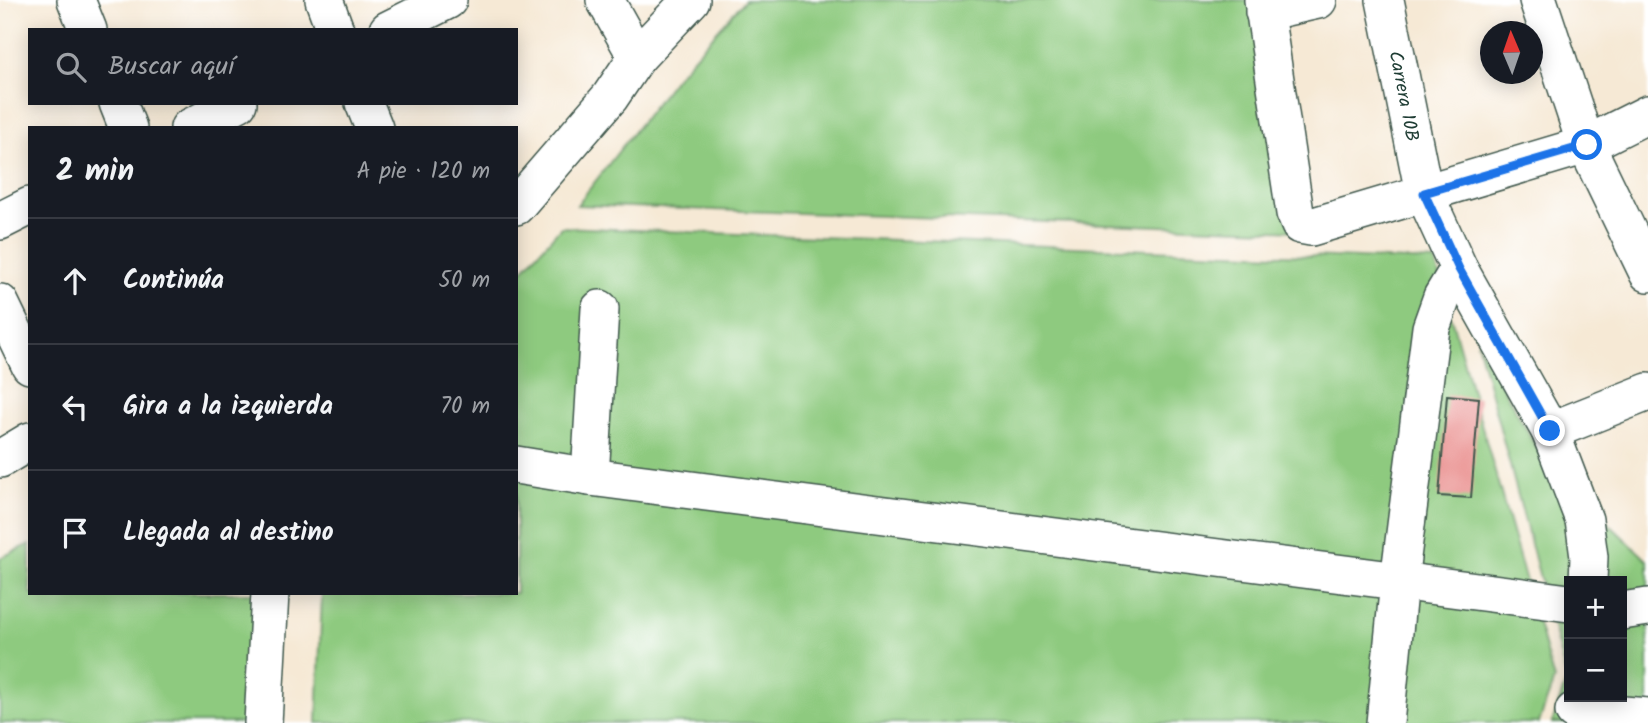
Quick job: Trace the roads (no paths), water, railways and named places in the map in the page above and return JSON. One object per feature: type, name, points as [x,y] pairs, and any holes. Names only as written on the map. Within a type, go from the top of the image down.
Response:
[{"type":"street","points":[[76,0],[88,28]]},
{"type":"street","points":[[324,0],[334,28]]},
{"type":"street","points":[[392,28],[448,0]]},
{"type":"street","points":[[606,0],[637,57]]},
{"type":"street","points":[[518,204],[610,97],[637,57],[691,0]]},
{"type":"street","points":[[1318,0],[1263,6],[1295,213],[1300,225],[1311,227],[1587,145],[1648,114]]},
{"type":"street","name":"Carrera 10B","points":[[1385,0],[1424,193],[1459,269],[1550,431],[1584,520],[1589,557],[1588,576]]},
{"type":"street","points":[[1538,0],[1587,145],[1648,273]]},
{"type":"street","points":[[119,105],[127,126]]},
{"type":"street","points":[[193,126],[234,105]]},
{"type":"street","points":[[365,105],[373,126]]},
{"type":"street","points":[[0,220],[28,207]]},
{"type":"street","points":[[1385,723],[1399,581],[1431,328],[1442,297],[1459,269]]},
{"type":"street","points":[[0,303],[28,361]]},
{"type":"street","points":[[590,477],[600,309]]},
{"type":"street","points":[[1550,431],[1648,392]]},
{"type":"street","points":[[0,458],[28,442]]},
{"type":"street","points":[[518,465],[590,477],[1564,602]]},
{"type":"street","points":[[263,723],[270,595]]},
{"type":"street","points":[[1627,610],[1648,607]]},
{"type":"street","points":[[1574,710],[1648,717]]}]
